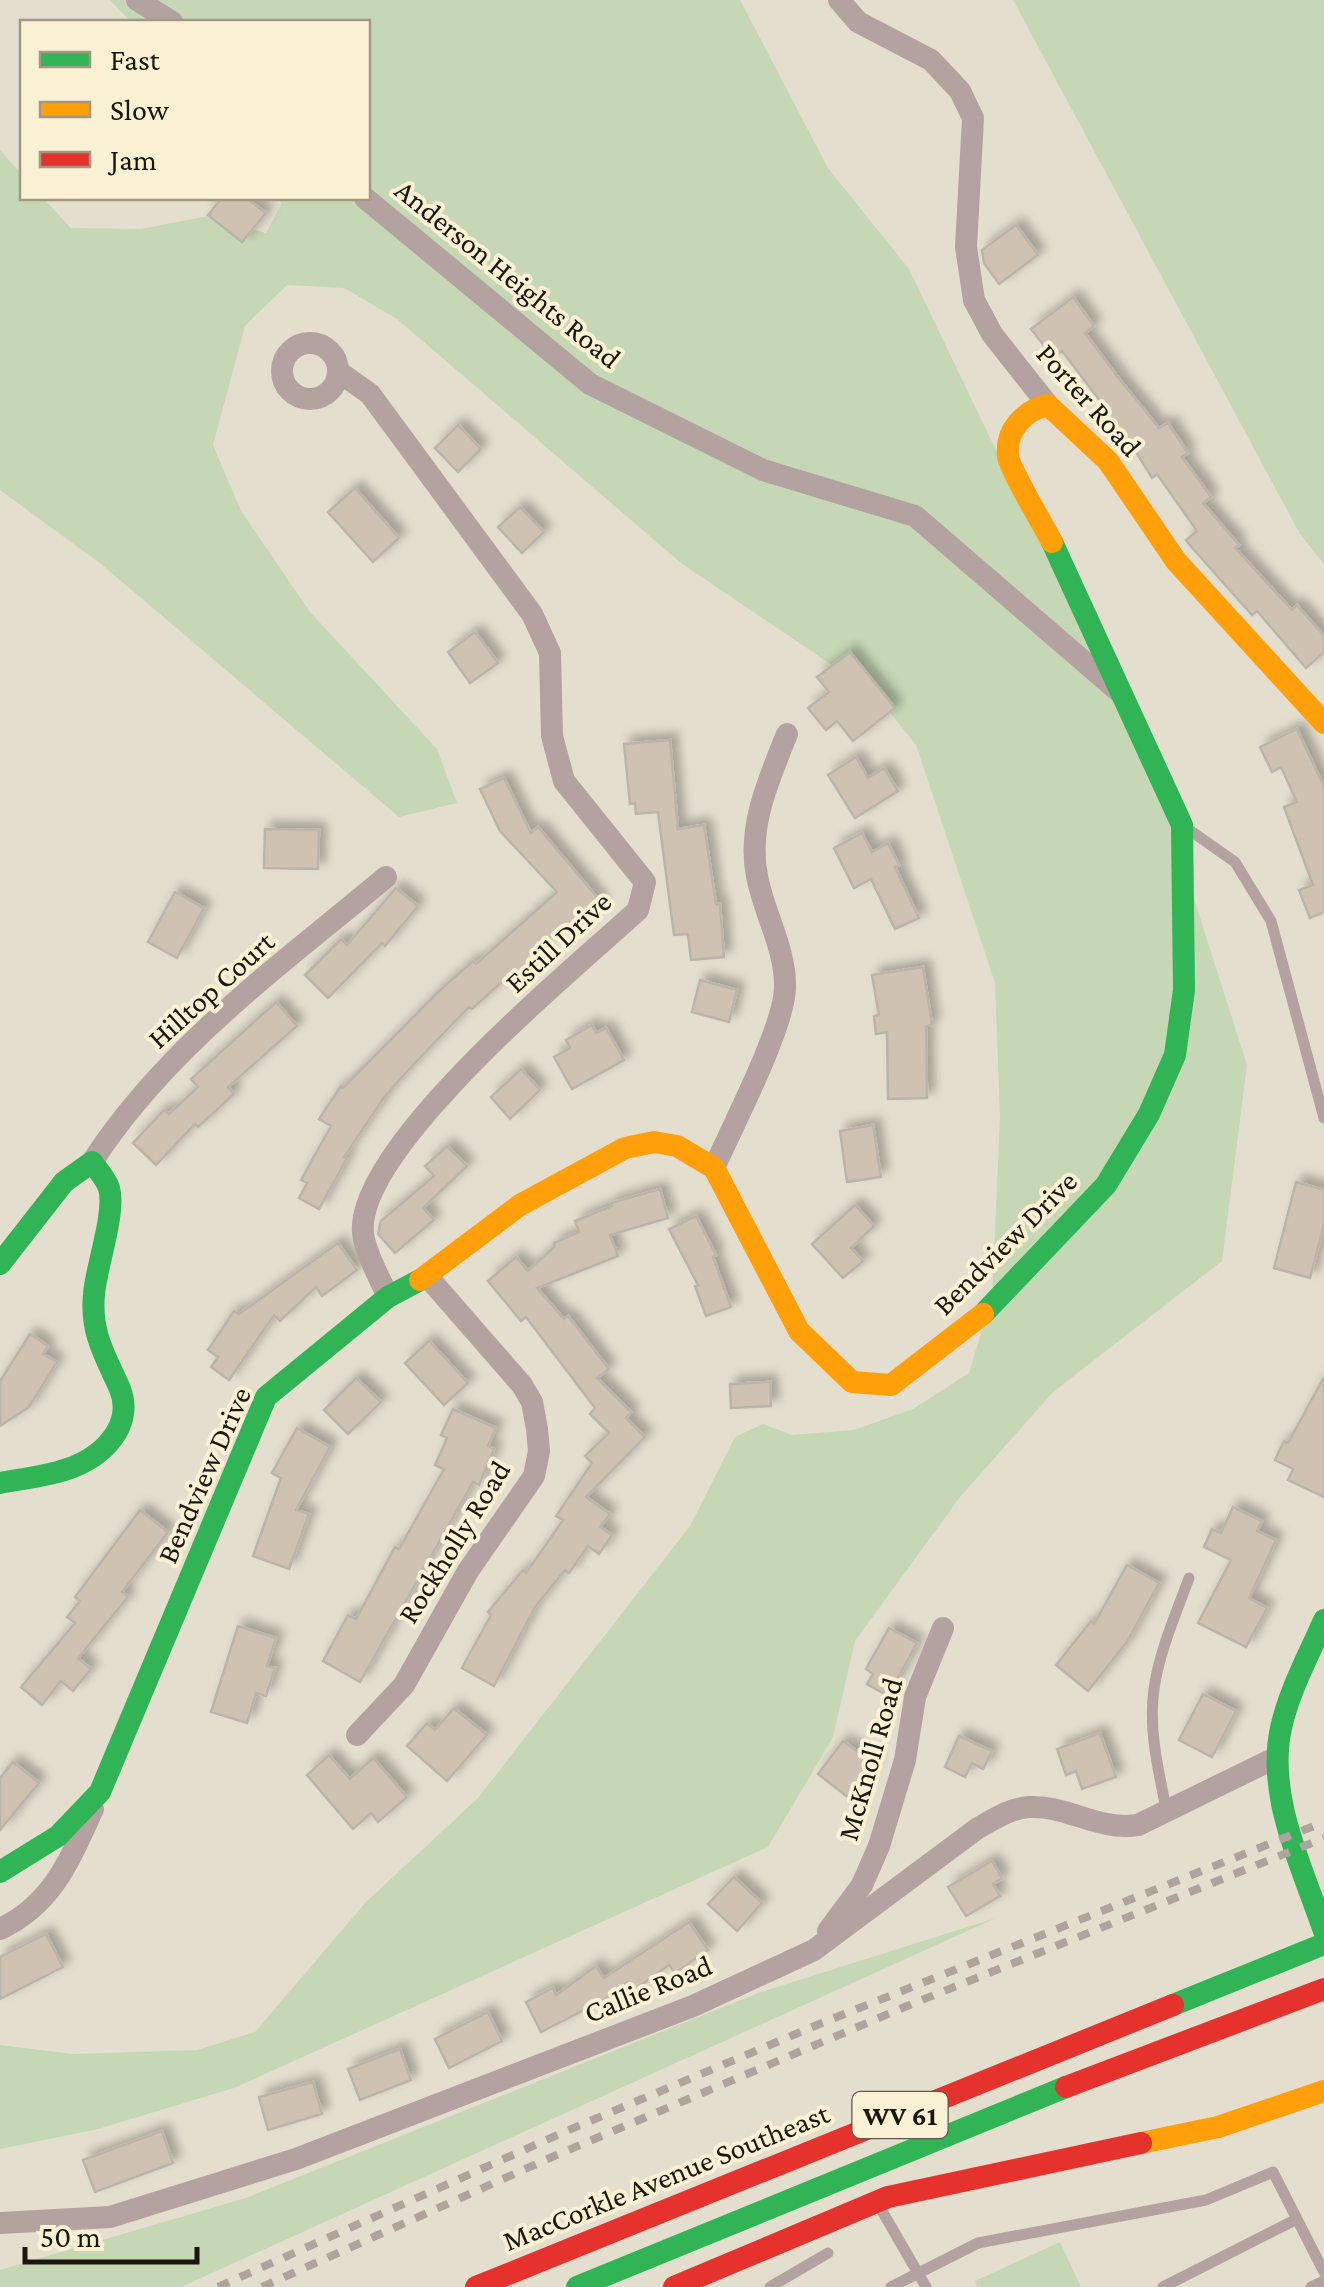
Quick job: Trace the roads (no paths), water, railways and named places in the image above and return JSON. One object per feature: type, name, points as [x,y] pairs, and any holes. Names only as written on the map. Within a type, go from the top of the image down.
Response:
[{"type":"street","points":[[137,0],[169,20]]},
{"type":"street","name":"Porter Road","points":[[839,0],[858,22],[931,60],[960,90],[973,118],[966,247],[974,300],[992,334],[1048,406],[1108,461],[1176,561],[1324,724]]},
{"type":"street","name":"Anderson Heights Road","points":[[367,200],[590,384],[763,470],[914,516],[1123,696]]},
{"type":"street","name":"Estill Drive","points":[[339,372],[370,394],[532,614],[550,653],[552,736],[564,782],[645,882],[638,910],[436,1098],[386,1164],[365,1211],[363,1234],[388,1298]]},
{"type":"street","name":"Bendview Drive","points":[[0,1872],[58,1836],[100,1792],[266,1397],[388,1298],[427,1276],[520,1206],[624,1148],[654,1142],[677,1146],[714,1168],[798,1331],[852,1382],[891,1385],[983,1314],[1106,1185],[1149,1114],[1176,1056],[1184,990],[1182,826],[1072,581],[1008,457],[1012,432],[1022,416],[1034,408],[1048,406]]},
{"type":"street","points":[[714,1168],[773,1033],[785,990],[781,954],[756,875],[754,832],[768,780],[787,734]]},
{"type":"street","name":"Hilltop Court","points":[[92,1162],[120,1120],[184,1050],[386,877]]},
{"type":"street","points":[[0,1264],[64,1182],[92,1162],[109,1188],[108,1218],[93,1297],[99,1348],[122,1394],[123,1421],[93,1458],[65,1471],[0,1483]]},
{"type":"street","name":"Rockholly Road","points":[[356,1735],[404,1685],[468,1570],[534,1476],[539,1451],[532,1402],[522,1385],[427,1276]]},
{"type":"street","points":[[1324,1620],[1281,1727],[1277,1757],[1279,1788],[1324,1931]]},
{"type":"street","name":"McKnoll Road","points":[[814,1950],[862,1885],[879,1846],[904,1760],[915,1697],[943,1628]]},
{"type":"street","name":"Callie Road","points":[[0,2223],[110,2217],[296,2159],[692,2006],[814,1950],[978,1828],[1004,1814],[1026,1806],[1052,1809],[1116,1828],[1138,1825],[1277,1757]]},
{"type":"street","points":[[0,1928],[45,1896],[62,1876],[100,1792]]},
{"type":"street","name":"MacCorkle Avenue Southeast","points":[[476,2287],[1324,1944]]},
{"type":"street","name":"WV 61","points":[[577,2287],[985,2118],[1324,1989]]},
{"type":"street","points":[[674,2287],[877,2202],[1218,2127],[1322,2097]]},
{"type":"lane","points":[[1182,826],[1235,862],[1271,921],[1324,1118]]},
{"type":"lane","points":[[1166,1812],[1152,1725],[1154,1688],[1189,1578]]},
{"type":"lane","points":[[892,2287],[978,2242],[1206,2200],[1272,2172],[1324,2272]]},
{"type":"lane","points":[[877,2202],[926,2287]]},
{"type":"lane","points":[[1163,2287],[1297,2219]]},
{"type":"lane","points":[[770,2287],[828,2253]]},
{"type":"lane","points":[[1311,2287],[1324,2280]]},
{"type":"railway","points":[[218,2287],[564,2132],[817,2025],[1324,1822]]},
{"type":"railway","points":[[262,2287],[552,2157],[907,2006],[1324,1838]]}]
